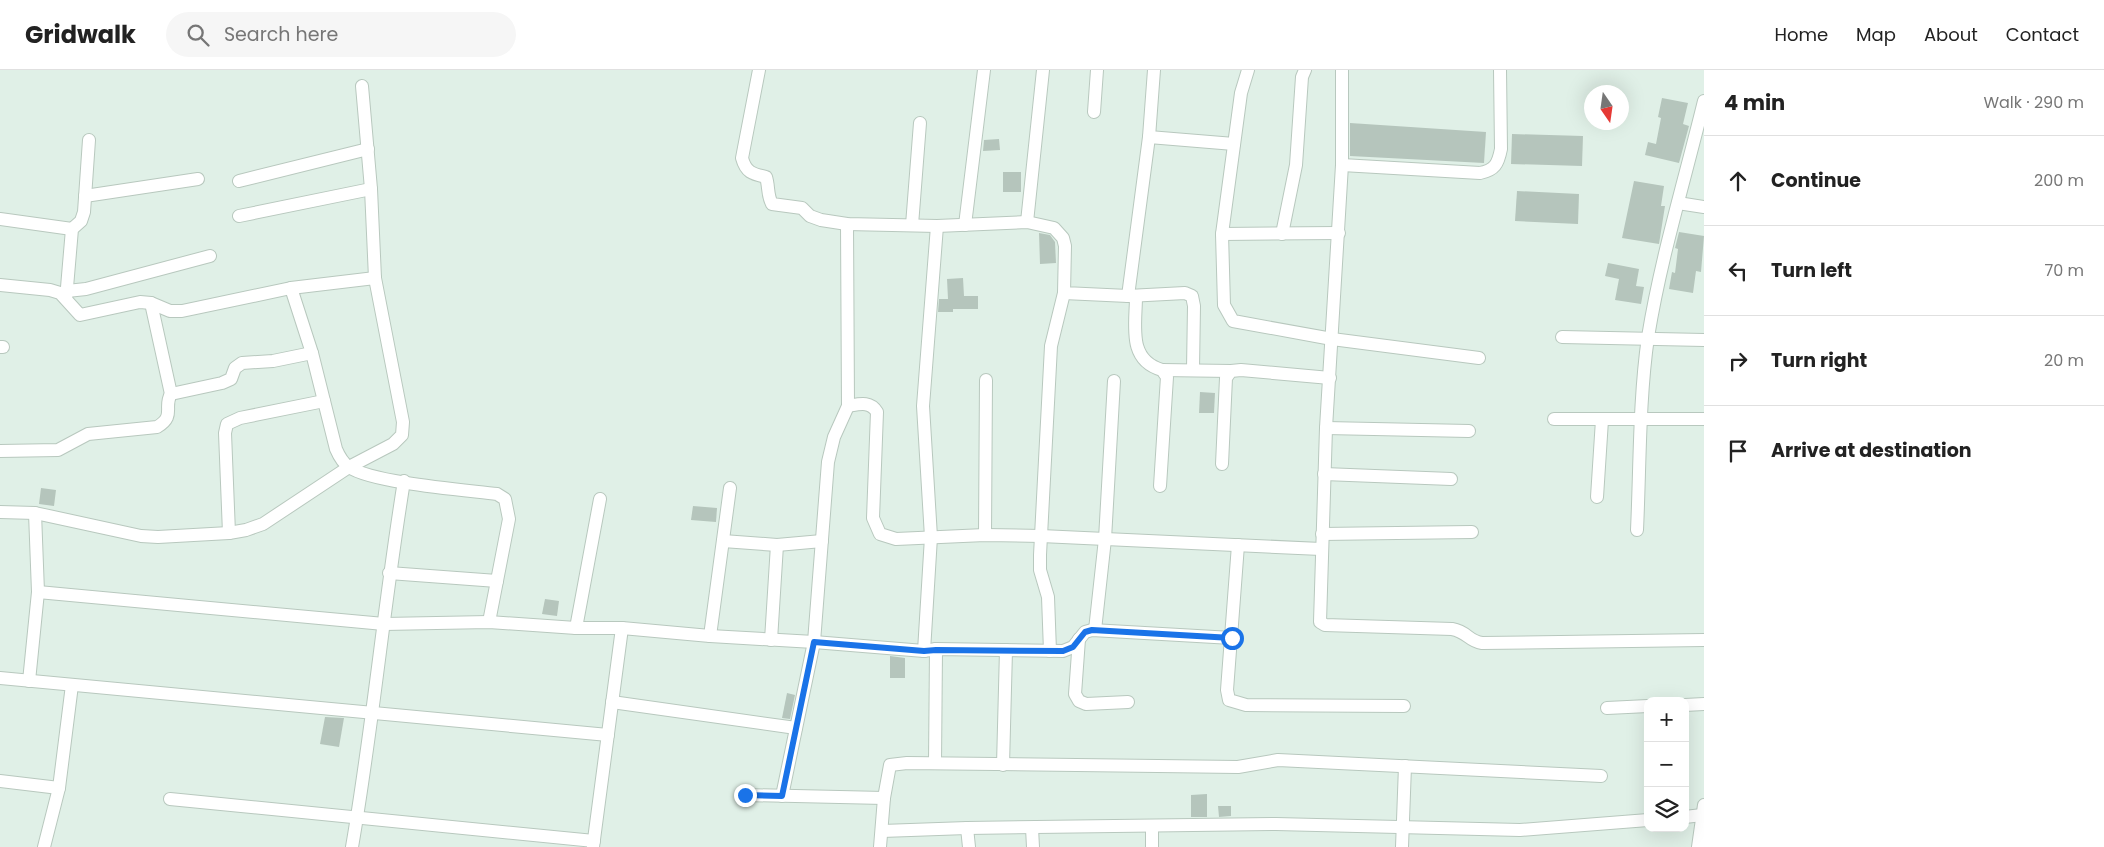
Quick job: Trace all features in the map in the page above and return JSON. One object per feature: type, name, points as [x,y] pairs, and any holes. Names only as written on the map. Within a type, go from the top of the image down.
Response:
[{"type":"street","points":[[759,70],[742,158],[744,167],[749,173],[766,177],[769,186],[768,196],[772,204],[802,208],[810,216],[821,220],[847,224],[937,226],[1027,222],[1054,228],[1062,238],[1065,246],[1064,293],[1051,346],[1040,570],[1048,597],[1050,651]]},
{"type":"street","points":[[965,225],[984,70]]},
{"type":"street","points":[[1027,222],[1043,70]]},
{"type":"street","points":[[1094,112],[1097,70]]},
{"type":"street","points":[[1154,70],[1149,137],[1132,296],[1138,352],[1144,362],[1162,370],[1241,370],[1330,378]]},
{"type":"street","points":[[1248,70],[1241,93],[1222,234],[1224,305],[1233,321],[1332,339],[1479,358]]},
{"type":"street","points":[[1282,234],[1296,165],[1302,78],[1305,70]]},
{"type":"street","points":[[1336,70],[1342,70],[1342,164],[1326,428],[1320,622],[1325,625],[1452,629],[1462,631],[1473,642],[1482,643],[1704,640]]},
{"type":"street","points":[[1342,164],[1480,173],[1491,170],[1498,162],[1501,149],[1500,70]]},
{"type":"street","points":[[0,512],[35,512],[141,536],[158,537],[229,533],[246,530],[264,524],[349,467],[393,444],[402,435],[403,422],[375,278],[371,189],[362,86]]},
{"type":"street","points":[[1637,530],[1648,339],[1657,287],[1704,101]]},
{"type":"street","points":[[912,225],[920,123]]},
{"type":"street","points":[[1149,137],[1234,144]]},
{"type":"street","points":[[89,140],[85,196],[81,221],[72,229],[66,295],[80,315],[140,302],[151,303],[170,311],[182,310],[291,288],[375,278]]},
{"type":"street","points":[[239,181],[368,150]]},
{"type":"street","points":[[85,196],[198,180]]},
{"type":"street","points":[[239,216],[371,189]]},
{"type":"street","points":[[1678,203],[1704,207]]},
{"type":"street","points":[[0,219],[72,229]]},
{"type":"street","points":[[782,796],[814,642],[828,462],[834,437],[848,406],[847,224]]},
{"type":"street","points":[[935,763],[930,650],[931,537],[923,406],[937,226]]},
{"type":"street","points":[[1222,234],[1339,233]]},
{"type":"street","points":[[0,285],[50,290],[66,295],[210,256]]},
{"type":"street","points":[[291,288],[312,353],[336,449],[340,458],[349,467],[369,476],[497,494],[505,499],[509,519],[489,622]]},
{"type":"street","points":[[1064,293],[1132,296],[1185,293],[1192,296],[1194,306],[1193,369]]},
{"type":"street","points":[[0,452],[48,452],[69,446],[78,438],[88,434],[157,427],[166,422],[169,408],[168,399],[171,394],[151,303]]},
{"type":"street","points":[[1562,337],[1704,340]]},
{"type":"street","points":[[171,394],[222,383],[231,379],[235,368],[242,363],[273,361],[312,353]]},
{"type":"street","points":[[1160,486],[1167,386],[1166,377],[1162,370]]},
{"type":"street","points":[[1222,464],[1226,378],[1231,371]]},
{"type":"street","points":[[985,535],[986,380]]},
{"type":"street","points":[[1095,630],[1105,539],[1114,381]]},
{"type":"street","points":[[229,533],[225,433],[227,424],[240,418],[324,401]]},
{"type":"street","points":[[848,406],[868,404],[874,406],[877,412],[873,518],[880,534],[896,539],[985,535],[1042,536],[1321,548]]},
{"type":"street","points":[[1554,420],[1704,419]]},
{"type":"street","points":[[1597,497],[1602,420]]},
{"type":"street","points":[[1326,428],[1469,431]]},
{"type":"street","points":[[1324,474],[1451,479]]},
{"type":"street","points":[[352,847],[384,624],[389,573],[404,481]]},
{"type":"street","points":[[710,636],[730,488]]},
{"type":"street","points":[[576,628],[600,499]]},
{"type":"street","points":[[29,681],[38,592],[35,512]]},
{"type":"street","points":[[1322,534],[1472,532]]},
{"type":"street","points":[[723,541],[777,545],[822,541]]},
{"type":"street","points":[[771,640],[777,545]]},
{"type":"street","points":[[1238,545],[1227,690],[1229,700],[1246,705],[1404,706]]},
{"type":"street","points":[[389,573],[497,581]]},
{"type":"street","points":[[38,592],[384,624],[489,622],[576,628],[622,628],[710,636],[930,650],[1063,651],[1073,647],[1085,632],[1095,630],[1232,638]]},
{"type":"street","points":[[170,798],[594,844],[622,628]]},
{"type":"street","points":[[1079,638],[1076,694],[1078,701],[1086,704],[1128,702]]},
{"type":"street","points":[[1003,765],[1006,650]]},
{"type":"street","points":[[0,678],[608,735]]},
{"type":"street","points":[[44,847],[58,788],[72,685]]},
{"type":"street","points":[[612,702],[796,728]]},
{"type":"street","points":[[1689,705],[1704,704]]},
{"type":"street","points":[[1607,708],[1644,706]]},
{"type":"street","points":[[880,847],[884,798],[890,765],[906,763],[1238,767],[1278,760],[1602,776]]},
{"type":"street","points":[[1402,847],[1405,766]]},
{"type":"street","points":[[0,781],[58,788]]},
{"type":"street","points":[[745,795],[884,798]]},
{"type":"street","points":[[1689,815],[1703,810],[1698,847]]},
{"type":"street","points":[[882,831],[1276,824],[1520,830],[1644,820]]},
{"type":"street","points":[[1152,826],[1152,847]]},
{"type":"street","points":[[967,828],[968,847]]},
{"type":"street","points":[[1032,828],[1033,847]]},
{"type":"building","points":[[1662,98],[1688,103],[1683,124],[1689,126],[1679,163],[1645,155],[1648,142],[1656,144],[1661,118],[1658,117]]},
{"type":"building","points":[[1350,123],[1486,132],[1484,163],[1350,156]]},
{"type":"building","points":[[1512,134],[1583,136],[1582,166],[1511,164]]},
{"type":"building","points":[[999,139],[1000,150],[983,151],[984,140]]},
{"type":"building","points":[[1003,172],[1021,172],[1021,192],[1003,192]]},
{"type":"building","points":[[1634,181],[1664,186],[1661,206],[1665,206],[1659,244],[1622,238]]},
{"type":"building","points":[[1517,191],[1579,194],[1578,224],[1515,221]]},
{"type":"building","points":[[1679,232],[1704,236],[1701,272],[1696,271],[1693,293],[1669,289],[1672,272],[1675,273],[1678,249],[1675,248]]},
{"type":"building","points":[[1039,233],[1050,235],[1055,242],[1056,263],[1040,264]]},
{"type":"building","points":[[1608,263],[1639,269],[1636,286],[1644,287],[1641,304],[1615,300],[1619,279],[1605,276]]},
{"type":"building","points":[[963,278],[964,296],[978,296],[978,309],[953,309],[953,312],[938,312],[939,299],[948,299],[947,279]]},
{"type":"building","points":[[1200,392],[1215,393],[1214,413],[1199,413]]},
{"type":"building","points":[[41,488],[56,490],[54,506],[39,504]]},
{"type":"building","points":[[693,506],[717,508],[716,522],[691,520]]},
{"type":"building","points":[[545,599],[559,601],[557,616],[542,614]]},
{"type":"building","points":[[890,656],[905,658],[905,678],[890,678]]},
{"type":"building","points":[[787,693],[795,695],[790,719],[782,718]]},
{"type":"building","points":[[325,717],[344,718],[339,747],[320,744]]},
{"type":"building","points":[[1207,794],[1207,817],[1191,817],[1191,795]]},
{"type":"building","points":[[1218,806],[1231,806],[1231,816],[1219,817]]},
{"type":"route","points":[[745,795],[782,796],[814,642],[924,651],[1063,651],[1073,647],[1085,632],[1092,630],[1232,638]]}]
